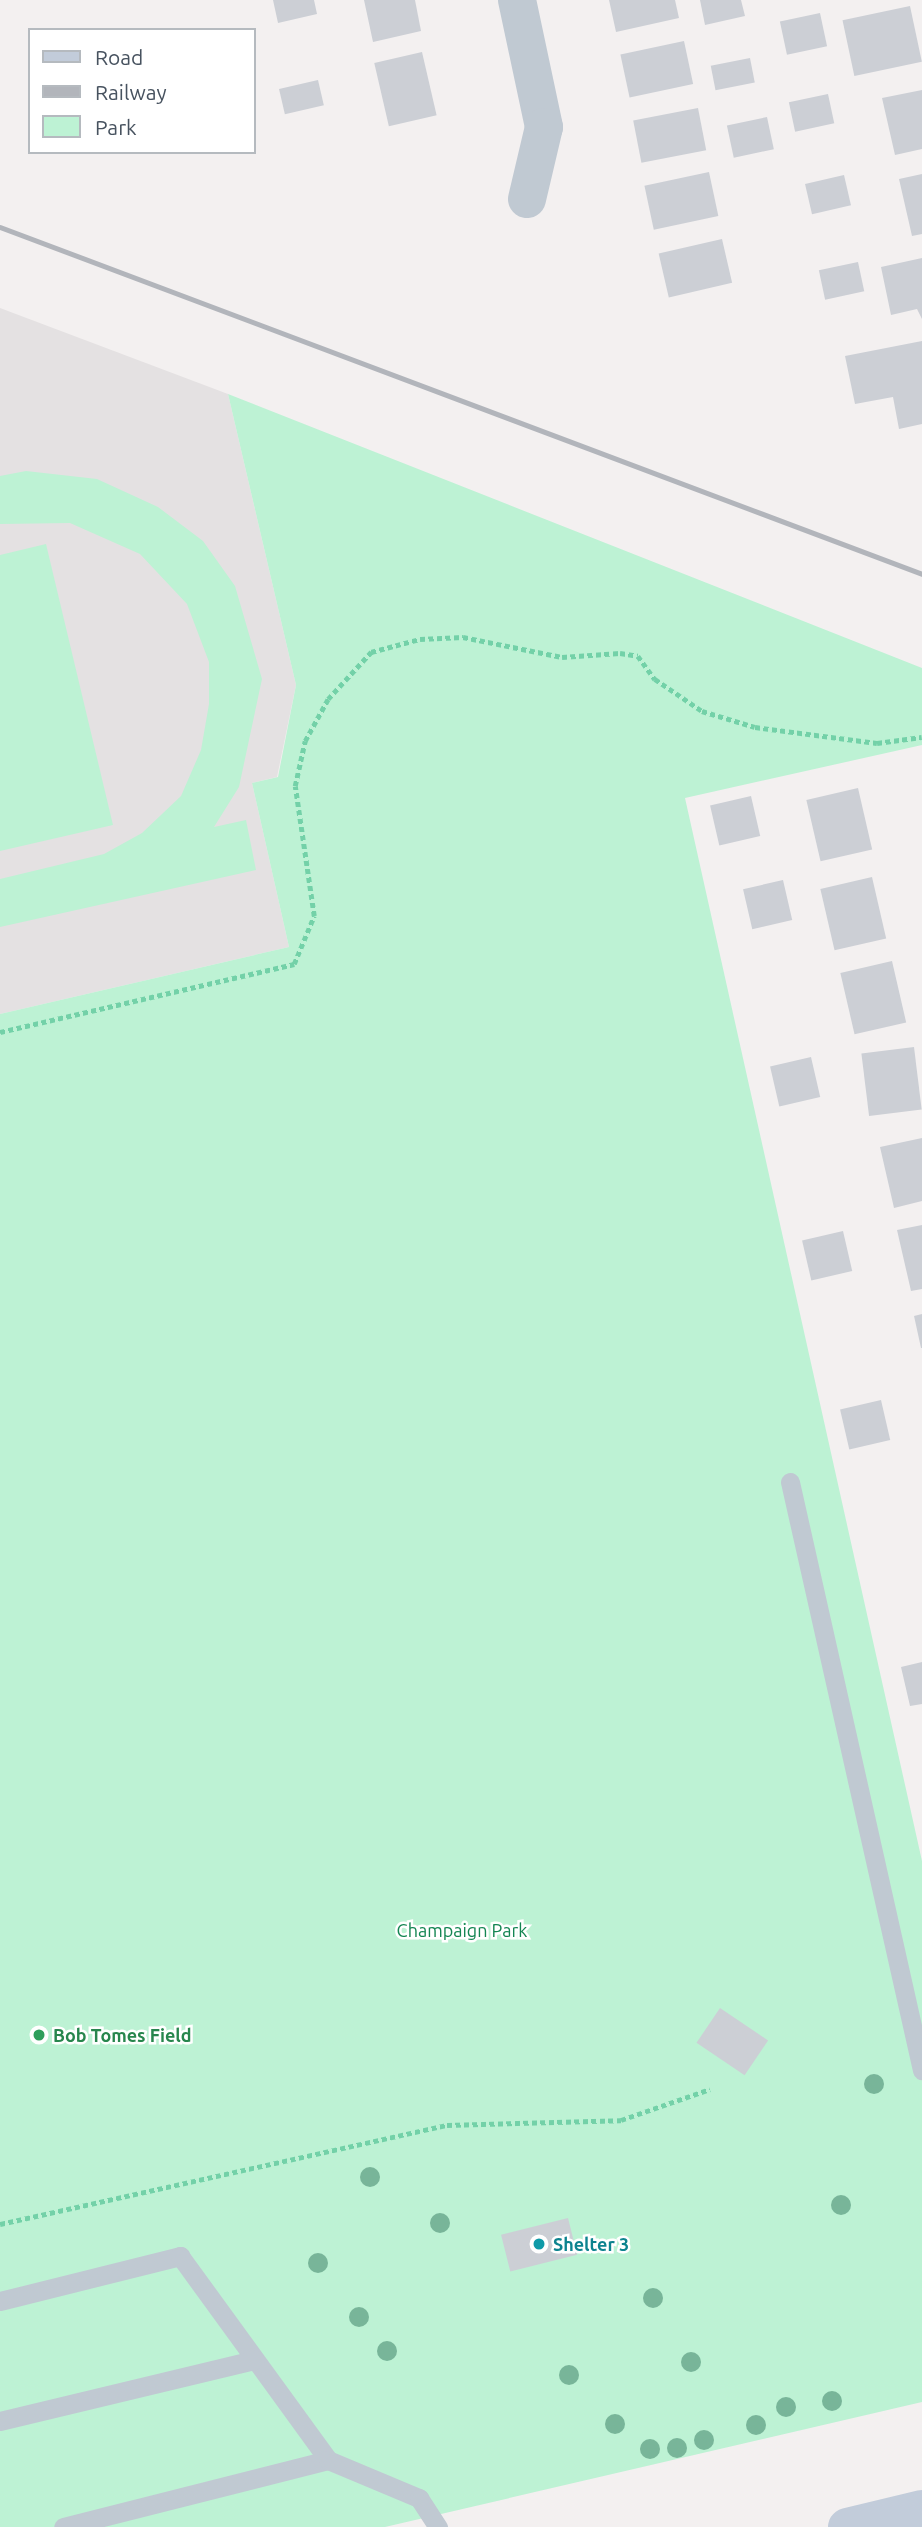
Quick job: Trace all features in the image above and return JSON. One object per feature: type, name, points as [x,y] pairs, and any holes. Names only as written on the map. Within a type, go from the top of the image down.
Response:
[{"type":"main road","points":[[847,2527],[922,2510]]},
{"type":"street","points":[[517,0],[544,127],[527,199]]},
{"type":"lane","points":[[790,1482],[922,2070]]},
{"type":"lane","points":[[0,2301],[180,2256],[328,2460],[419,2498],[438,2527]]},
{"type":"lane","points":[[0,2421],[255,2360]]},
{"type":"lane","points":[[63,2527],[328,2460]]},
{"type":"path","points":[[0,1032],[294,964],[314,916],[295,786],[305,741],[328,699],[371,652],[419,639],[463,637],[562,657],[620,653],[639,656],[655,679],[702,711],[755,727],[877,743],[922,737]]},
{"type":"path","points":[[0,2224],[447,2124],[621,2120],[710,2089]]},
{"type":"shaded area","points":[[0,308],[228,394],[296,685],[277,777],[252,783],[289,947],[0,1014]]},
{"type":"green space","name":"Champaign Park","points":[[228,394],[922,668],[922,745],[685,798],[922,1861],[922,2402],[385,2527],[0,2527],[0,1014],[289,947],[252,783],[278,777],[296,685]]},
{"type":"green space","points":[[26,471],[97,479],[158,507],[203,541],[235,586],[262,679],[239,787],[214,827],[246,820],[256,870],[0,927],[0,879],[104,854],[142,833],[181,796],[201,750],[209,704],[209,662],[187,604],[140,554],[70,523],[0,524],[0,476]]},
{"type":"green space","points":[[46,544],[113,825],[0,851],[0,555]]},
{"type":"building","points":[[273,0],[314,0],[317,14],[278,23]]},
{"type":"building","points":[[364,0],[415,0],[421,31],[373,42]]},
{"type":"building","points":[[609,0],[675,0],[679,18],[616,32]]},
{"type":"building","points":[[700,0],[741,0],[745,16],[705,25]]},
{"type":"building","points":[[910,6],[922,62],[854,76],[843,20]]},
{"type":"building","points":[[820,13],[827,46],[787,55],[780,22]]},
{"type":"building","points":[[684,41],[693,84],[630,98],[620,55]]},
{"type":"building","points":[[422,52],[437,115],[389,126],[374,63]]},
{"type":"building","points":[[750,58],[755,83],[716,90],[711,66]]},
{"type":"building","points":[[318,80],[324,105],[285,114],[279,89]]},
{"type":"building","points":[[922,90],[922,149],[895,155],[882,98]]},
{"type":"building","points":[[828,94],[834,123],[795,132],[789,102]]},
{"type":"building","points":[[698,108],[706,150],[641,163],[633,121]]},
{"type":"building","points":[[767,117],[774,149],[734,158],[727,126]]},
{"type":"building","points":[[709,172],[718,216],[654,230],[644,186]]},
{"type":"building","points":[[922,174],[922,234],[912,236],[899,179]]},
{"type":"building","points":[[844,175],[851,205],[812,214],[805,184]]},
{"type":"building","points":[[722,239],[732,283],[669,297],[659,254]]},
{"type":"building","points":[[922,258],[922,319],[917,309],[891,315],[881,267]]},
{"type":"building","points":[[858,262],[864,291],[825,300],[819,270]]},
{"type":"building","points":[[922,341],[922,424],[899,429],[893,397],[855,404],[845,356]]},
{"type":"building","points":[[858,788],[872,849],[821,861],[806,800]]},
{"type":"building","points":[[751,796],[760,836],[719,845],[710,805]]},
{"type":"building","points":[[872,877],[886,938],[835,950],[820,889]]},
{"type":"building","points":[[783,880],[792,920],[752,929],[743,889]]},
{"type":"building","points":[[892,961],[906,1022],[855,1034],[840,973]]},
{"type":"building","points":[[914,1047],[922,1110],[869,1116],[861,1053]]},
{"type":"building","points":[[811,1057],[820,1097],[779,1106],[770,1066]]},
{"type":"building","points":[[922,1138],[922,1201],[894,1208],[880,1147]]},
{"type":"building","points":[[922,1225],[922,1289],[911,1291],[897,1230]]},
{"type":"building","points":[[843,1231],[852,1271],[811,1280],[802,1240]]},
{"type":"building","points":[[922,1314],[922,1348],[921,1348],[914,1316]]},
{"type":"building","points":[[881,1400],[890,1440],[849,1449],[840,1409]]},
{"type":"building","points":[[922,1662],[922,1704],[910,1706],[901,1667]]},
{"type":"building","points":[[720,2008],[768,2040],[745,2075],[697,2043]]},
{"type":"building","name":"Shelter 3","points":[[568,2218],[577,2255],[510,2272],[501,2235]]},
{"type":"railway","points":[[0,227],[922,574]]},
{"type":"place","name":"Bob Tomes Field","points":[[39,2035]]},
{"type":"place","name":"Shelter 3","points":[[539,2244]]}]
